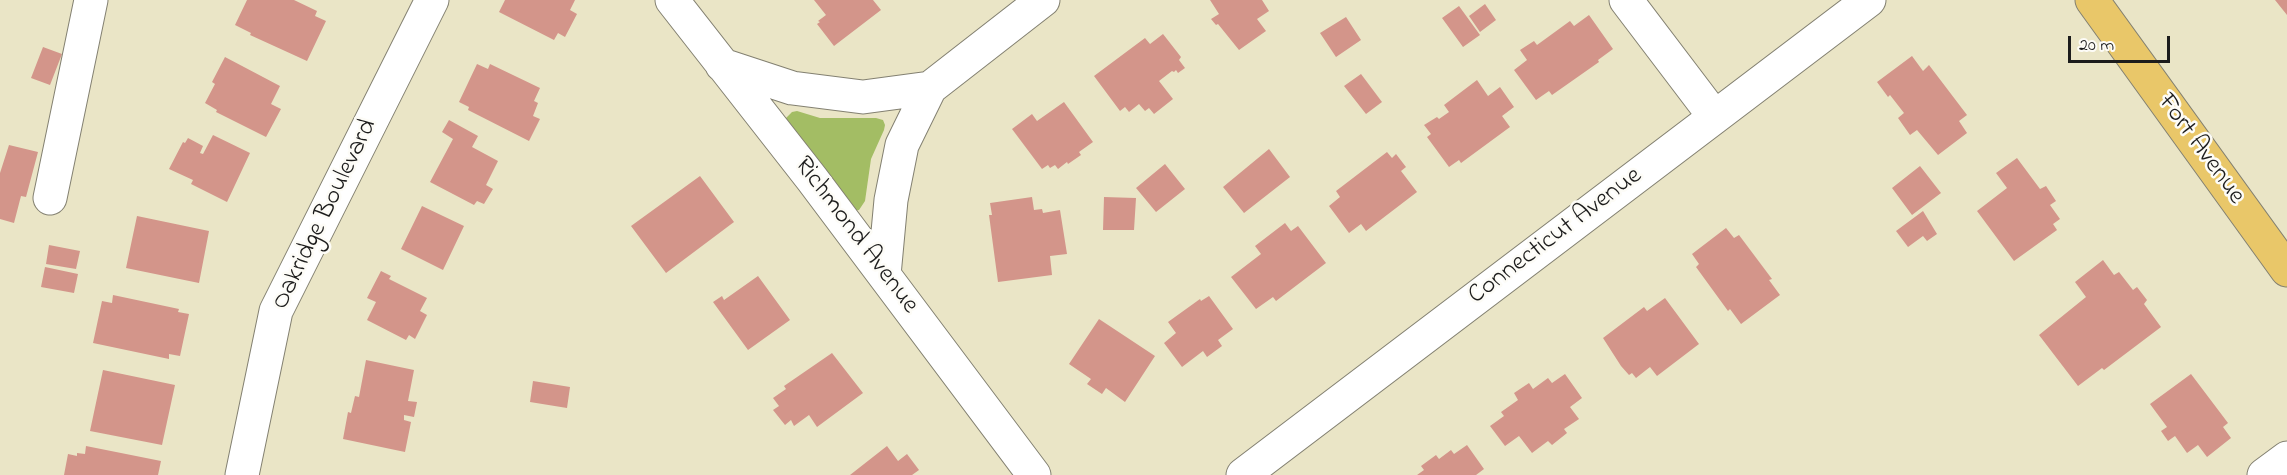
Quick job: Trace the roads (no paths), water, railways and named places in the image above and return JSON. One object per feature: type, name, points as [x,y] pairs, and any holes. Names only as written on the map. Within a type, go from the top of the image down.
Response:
[{"type":"main road","name":"Fort Avenue","points":[[2092,0],[2287,270]]},
{"type":"street","points":[[50,198],[91,0]]},
{"type":"street","name":"Oakridge Boulevard","points":[[242,475],[276,311],[432,0]]},
{"type":"street","name":"Richmond Avenue","points":[[672,0],[812,179],[1034,475]]},
{"type":"street","points":[[884,275],[891,200],[902,145],[930,88],[1043,0]]},
{"type":"street","points":[[1626,0],[1714,117]]},
{"type":"street","name":"Connecticut Avenue","points":[[1243,475],[1869,0]]},
{"type":"street","points":[[722,65],[792,88],[863,97],[930,88]]},
{"type":"street","points":[[2264,475],[2287,458]]}]
